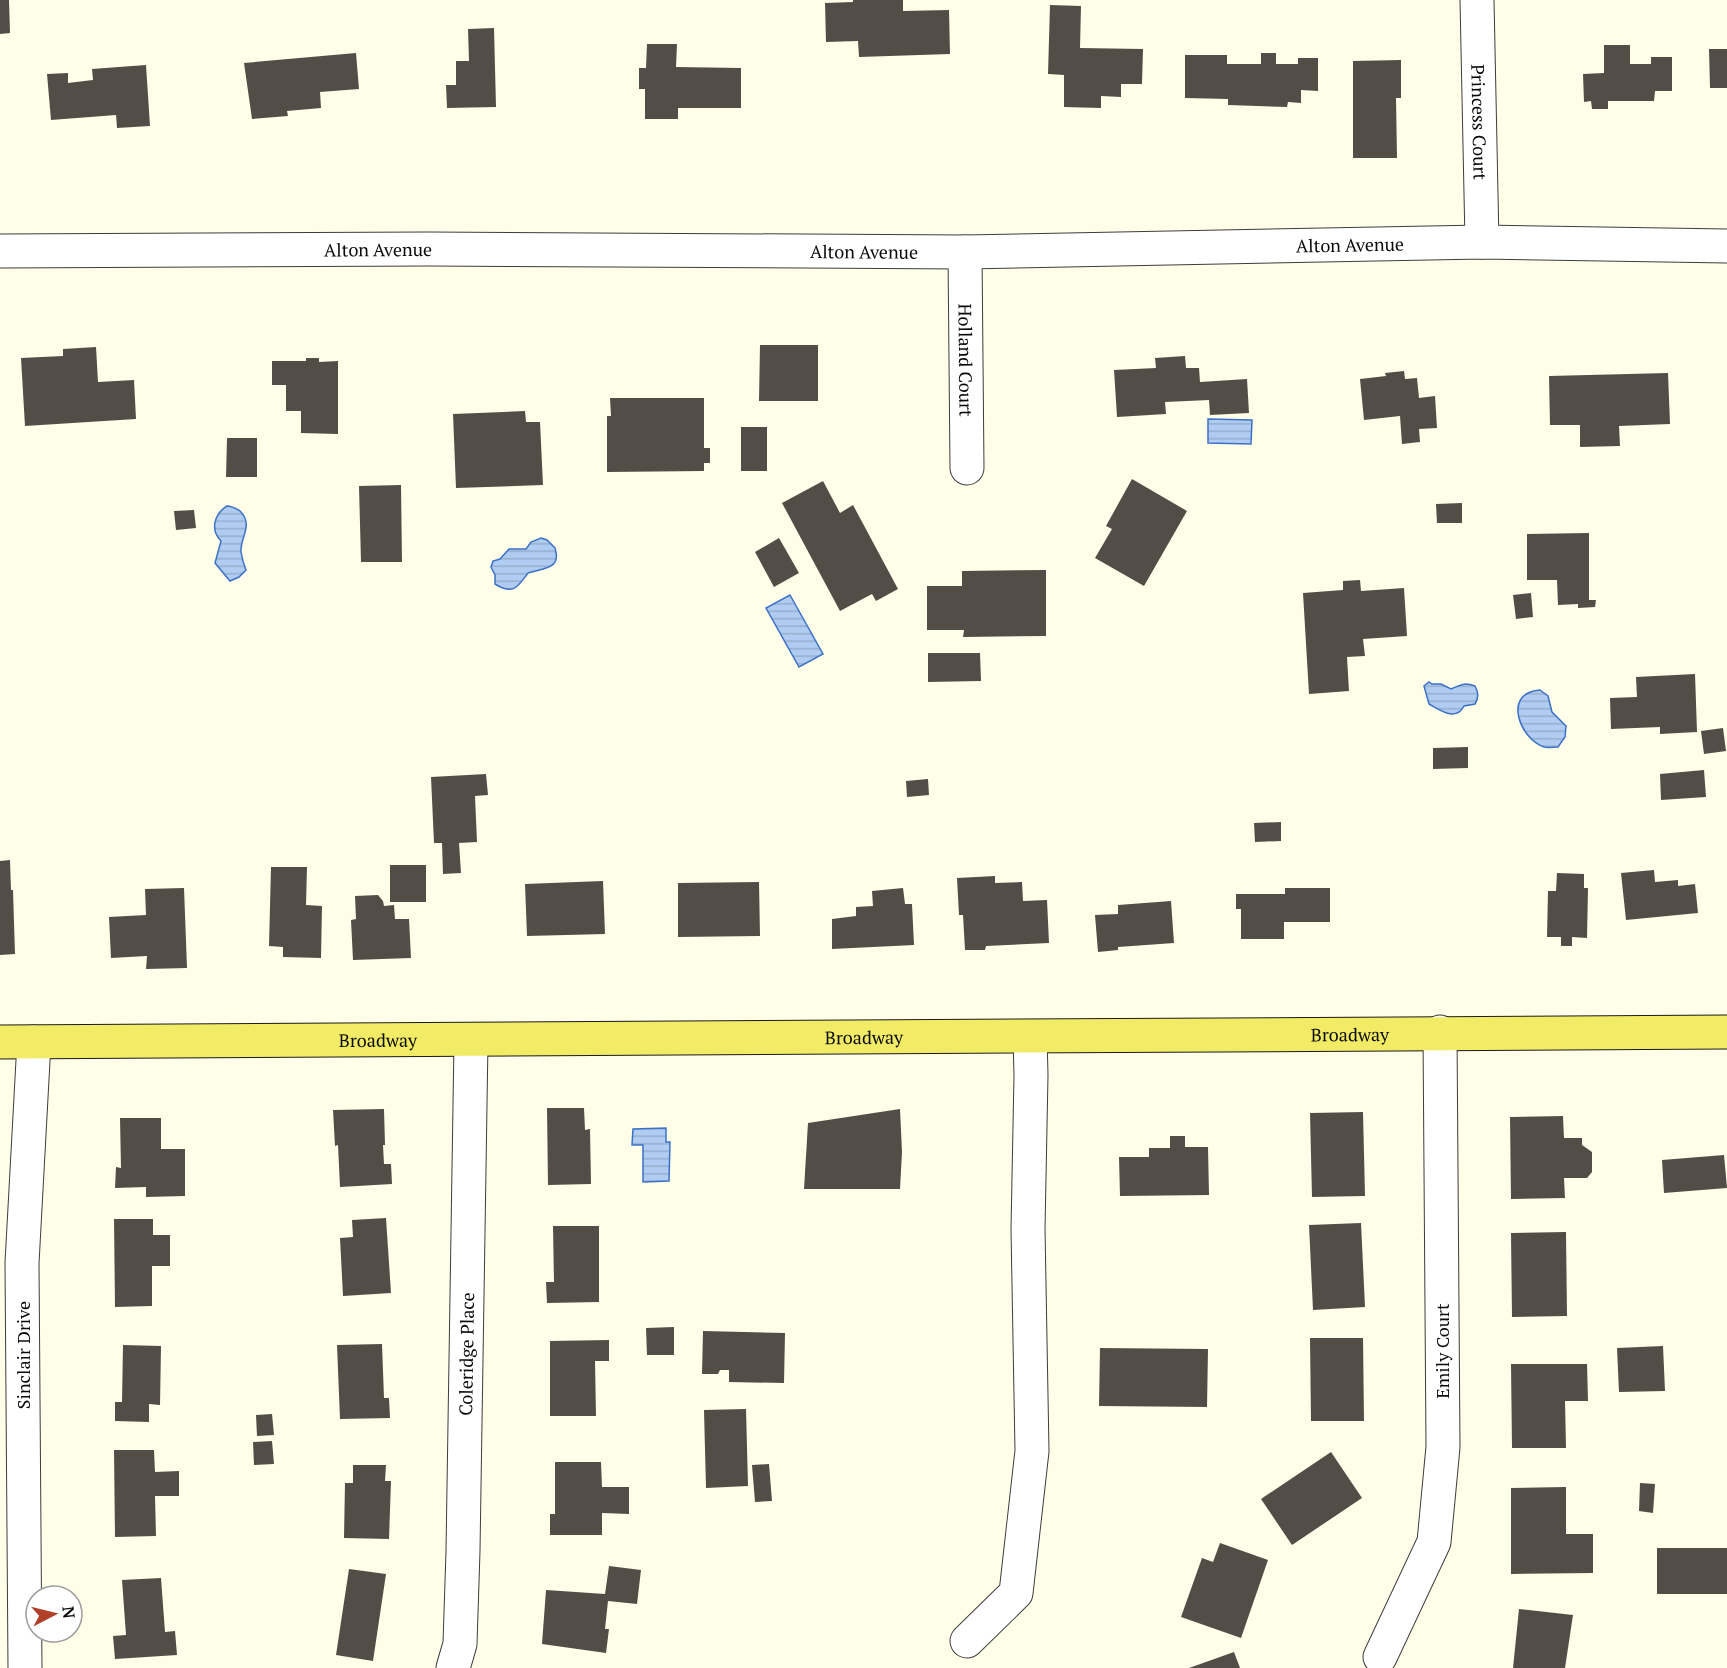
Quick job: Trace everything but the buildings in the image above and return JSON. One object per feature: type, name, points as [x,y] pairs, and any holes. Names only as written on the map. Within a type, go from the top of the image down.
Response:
[{"type":"main road","name":"Broadway","points":[[0,1042],[1727,1032]]},
{"type":"street","name":"Princess Court","points":[[1477,0],[1482,242]]},
{"type":"street","name":"Alton Avenue","points":[[0,251],[429,249],[965,252],[1482,242],[1727,246]]},
{"type":"street","name":"Holland Court","points":[[965,252],[967,468]]},
{"type":"street","name":"Emily Court","points":[[1380,1658],[1434,1542],[1443,1447],[1440,1032]]},
{"type":"street","points":[[967,1641],[1016,1593],[1032,1451],[1028,1229],[1030,1037]]},
{"type":"street","name":"Coleridge Place","points":[[453,1668],[459,1644],[463,1551],[471,1041]]},
{"type":"street","name":"Sinclair Drive","points":[[25,1668],[22,1263],[34,1042]]},
{"type":"water","points":[[1208,419],[1252,420],[1251,444],[1208,443]]},
{"type":"water","points":[[227,506],[240,511],[246,521],[241,552],[246,570],[239,577],[230,581],[215,563],[221,541],[215,532],[215,522],[219,513]]},
{"type":"water","points":[[541,538],[547,540],[555,548],[556,560],[553,564],[545,569],[528,573],[515,588],[501,588],[495,584],[495,575],[491,567],[493,561],[500,559],[509,549],[526,549],[531,542]]},
{"type":"water","points":[[790,595],[823,654],[799,667],[766,608]]},
{"type":"water","points":[[1429,682],[1451,689],[1465,684],[1475,686],[1478,693],[1477,700],[1475,704],[1464,706],[1457,713],[1448,713],[1429,704],[1424,686]]},
{"type":"water","points":[[1540,690],[1548,696],[1552,712],[1566,726],[1565,737],[1558,747],[1544,747],[1536,743],[1522,727],[1518,708],[1521,699],[1528,693]]},
{"type":"water","points":[[666,1128],[666,1142],[670,1142],[669,1181],[643,1182],[643,1145],[632,1145],[633,1129]]}]
